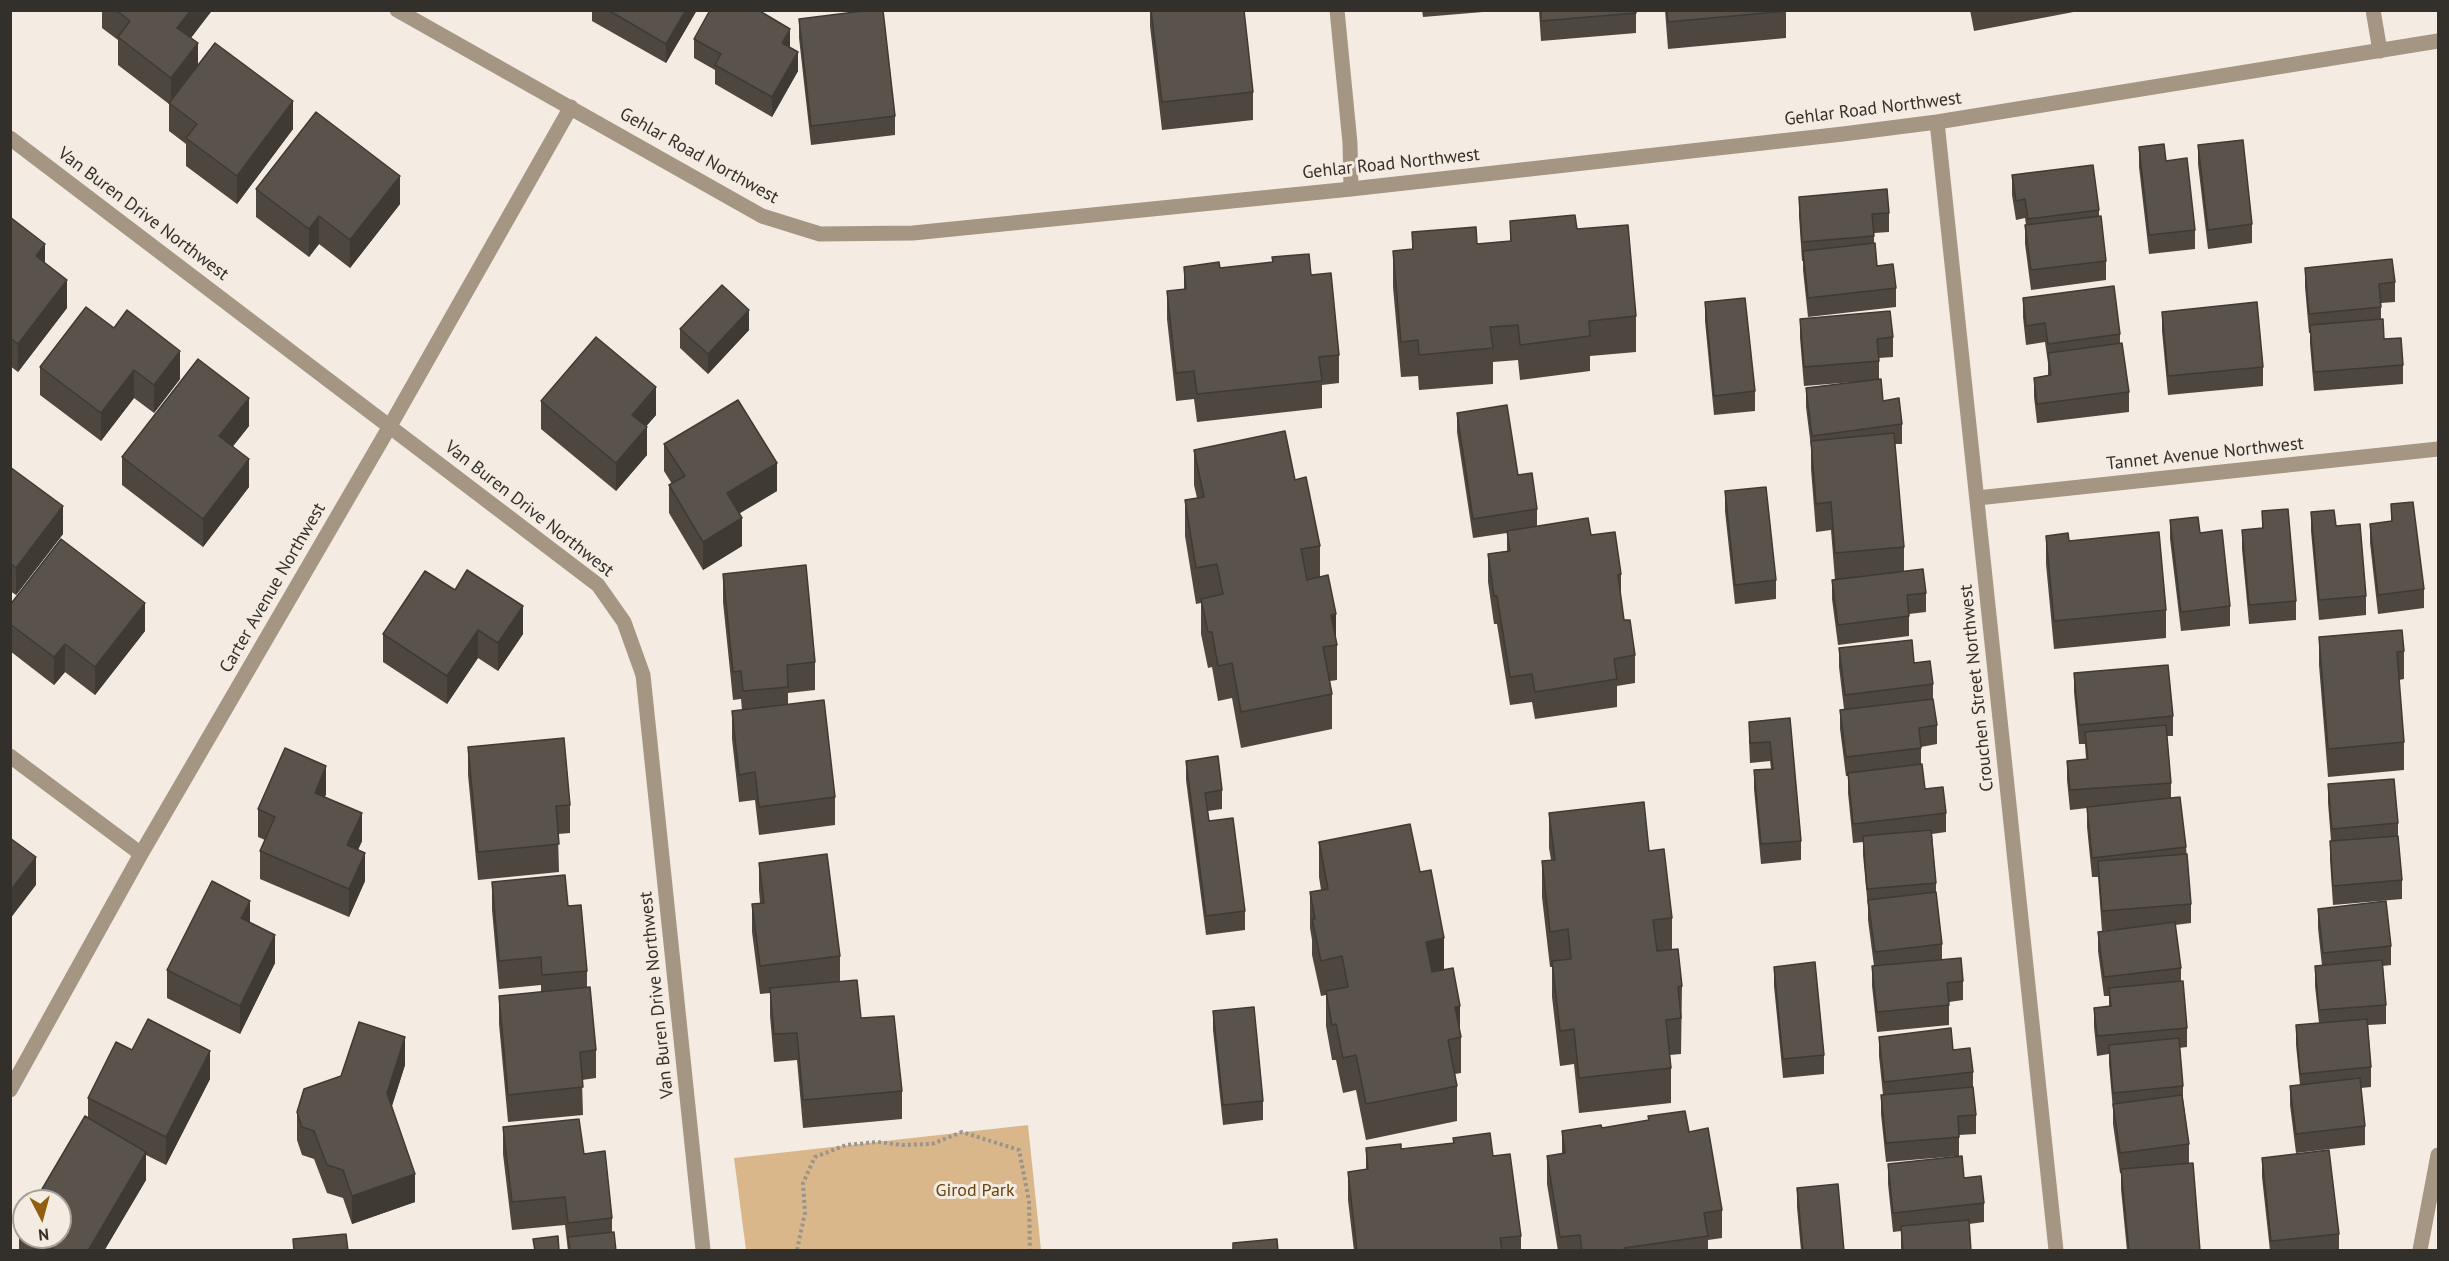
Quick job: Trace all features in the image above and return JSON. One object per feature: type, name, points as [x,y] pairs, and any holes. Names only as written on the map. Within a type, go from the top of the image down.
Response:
[{"type":"street","name":"Gehlar Road Northwest","points":[[397,10],[762,216],[819,234],[913,233],[1351,189],[1937,122],[2439,41]]},
{"type":"street","points":[[1336,10],[1350,143],[1351,189]]},
{"type":"street","points":[[2373,10],[2380,51]]},
{"type":"street","name":"Carter Avenue Northwest","points":[[10,1090],[141,854],[390,426],[571,107]]},
{"type":"street","name":"Crouchen Street Northwest","points":[[1937,122],[2056,1251]]},
{"type":"street","name":"Van Buren Drive Northwest","points":[[10,138],[598,585],[624,622],[644,675],[703,1251]]},
{"type":"street","name":"Tannet Avenue Northwest","points":[[1977,498],[2439,449]]},
{"type":"street","points":[[10,756],[141,854]]},
{"type":"street","points":[[2420,1251],[2439,1155]]},
{"type":"path","points":[[797,1251],[806,1213],[803,1184],[815,1157],[846,1145],[878,1142],[902,1145],[932,1144],[962,1132],[1019,1150],[1029,1201],[1030,1251]]},
{"type":"green space","name":"Girod Park","points":[[1028,1125],[1041,1250],[746,1250],[734,1158]]},
{"type":"building","points":[[116,10],[191,10],[177,28],[198,43],[171,78],[118,37],[130,21]]},
{"type":"building","points":[[608,10],[686,10],[666,44]]},
{"type":"building","points":[[710,10],[758,10],[790,29],[782,43],[798,52],[772,97],[715,65],[721,54],[694,39]]},
{"type":"building","points":[[883,10],[895,116],[811,126],[799,19]]},
{"type":"building","points":[[1151,10],[1244,10],[1253,92],[1162,102]]},
{"type":"building","points":[[1541,10],[1636,10],[1636,13],[1541,21]]},
{"type":"building","points":[[1667,10],[1786,10],[1786,11],[1668,22]]},
{"type":"building","points":[[215,43],[293,101],[237,176],[186,138],[197,124],[169,103]]},
{"type":"building","points":[[316,112],[400,176],[350,240],[319,216],[309,229],[256,189]]},
{"type":"building","points":[[2243,140],[2252,224],[2208,230],[2198,145]]},
{"type":"building","points":[[2164,144],[2166,161],[2187,158],[2195,230],[2149,235],[2139,147]]},
{"type":"building","points":[[2093,165],[2099,210],[2028,219],[2025,199],[2016,201],[2012,175]]},
{"type":"building","points":[[1887,189],[1889,213],[1872,214],[1874,236],[1802,242],[1799,197]]},
{"type":"building","points":[[1575,215],[1577,229],[1628,225],[1636,316],[1589,321],[1590,336],[1520,345],[1518,325],[1490,327],[1493,348],[1419,355],[1418,340],[1401,342],[1393,251],[1413,249],[1412,232],[1476,227],[1477,244],[1511,241],[1510,221]]},
{"type":"building","points":[[2101,216],[2106,261],[2031,270],[2025,225]]},
{"type":"building","points":[[10,217],[45,244],[36,256],[67,280],[18,344],[10,338]]},
{"type":"building","points":[[1875,243],[1877,266],[1893,264],[1896,288],[1808,298],[1803,251]]},
{"type":"building","points":[[1309,254],[1311,275],[1331,273],[1339,355],[1319,357],[1322,381],[1197,394],[1194,371],[1176,373],[1167,291],[1186,289],[1184,267],[1219,262],[1220,268],[1273,262],[1272,257]]},
{"type":"building","points":[[2392,259],[2395,282],[2379,284],[2381,307],[2309,314],[2305,268]]},
{"type":"building","points":[[722,285],[749,310],[708,354],[680,329]]},
{"type":"building","points":[[2114,286],[2120,334],[2048,344],[2045,323],[2026,326],[2023,298]]},
{"type":"building","points":[[1745,298],[1755,391],[1714,396],[1705,302]]},
{"type":"building","points":[[2257,302],[2263,367],[2168,376],[2162,312]]},
{"type":"building","points":[[86,307],[114,328],[127,310],[180,351],[154,385],[134,370],[101,413],[40,367]]},
{"type":"building","points":[[1890,311],[1893,337],[1877,339],[1879,361],[1804,367],[1800,319]]},
{"type":"building","points":[[2383,319],[2384,339],[2401,338],[2403,365],[2314,372],[2310,325]]},
{"type":"building","points":[[596,337],[656,387],[632,415],[647,427],[616,463],[541,401]]},
{"type":"building","points":[[2122,343],[2129,392],[2037,404],[2034,378],[2051,375],[2048,353]]},
{"type":"building","points":[[198,359],[249,398],[219,436],[249,459],[203,519],[122,457]]},
{"type":"building","points":[[1881,379],[1883,401],[1899,398],[1902,424],[1812,436],[1806,388]]},
{"type":"building","points":[[738,400],[777,463],[727,493],[742,518],[703,542],[669,485],[685,476],[664,444]]},
{"type":"building","points":[[1507,405],[1518,475],[1532,473],[1537,509],[1473,519],[1457,413]]},
{"type":"building","points":[[1285,431],[1295,480],[1306,477],[1320,546],[1301,549],[1307,580],[1328,575],[1336,614],[1331,615],[1337,645],[1323,647],[1332,694],[1241,712],[1232,663],[1218,666],[1212,632],[1208,632],[1201,599],[1223,594],[1217,564],[1196,568],[1185,500],[1204,497],[1194,450]]},
{"type":"building","points":[[1894,433],[1904,547],[1835,553],[1831,502],[1816,504],[1811,441]]},
{"type":"building","points":[[10,467],[63,506],[16,568],[10,563]]},
{"type":"building","points":[[1766,487],[1776,580],[1735,585],[1725,491]]},
{"type":"building","points":[[2413,502],[2424,589],[2378,595],[2370,524],[2392,521],[2391,504]]},
{"type":"building","points":[[2288,509],[2296,601],[2249,605],[2242,530],[2263,528],[2262,511]]},
{"type":"building","points":[[2334,510],[2336,526],[2360,524],[2366,596],[2319,600],[2311,512]]},
{"type":"building","points":[[2198,517],[2200,533],[2222,530],[2230,606],[2181,612],[2170,520]]},
{"type":"building","points":[[1588,518],[1591,535],[1615,532],[1624,620],[1630,620],[1635,655],[1614,659],[1617,679],[1535,692],[1532,674],[1510,677],[1488,554],[1510,551],[1507,531]]},
{"type":"building","points":[[2159,532],[2166,610],[2054,621],[2046,536],[2068,533],[2069,541]]},
{"type":"building","points":[[61,539],[145,603],[95,667],[65,644],[54,657],[10,624],[10,605]]},
{"type":"building","points":[[806,565],[815,662],[787,665],[788,687],[743,691],[741,671],[733,672],[723,574]]},
{"type":"building","points":[[1923,569],[1926,593],[1907,595],[1909,616],[1838,625],[1832,580]]},
{"type":"building","points":[[467,570],[523,606],[498,643],[478,630],[447,676],[383,634],[425,571],[455,590]]},
{"type":"building","points":[[2402,630],[2404,651],[2397,652],[2404,742],[2328,749],[2319,637]]},
{"type":"building","points":[[1912,640],[1914,663],[1930,661],[1933,684],[1845,695],[1839,648]]},
{"type":"building","points":[[2168,665],[2173,716],[2079,725],[2074,673]]},
{"type":"building","points":[[1933,699],[1937,725],[1919,728],[1921,748],[1846,757],[1840,710]]},
{"type":"building","points":[[824,700],[835,797],[759,807],[755,772],[739,775],[732,711]]},
{"type":"building","points":[[1790,718],[1801,841],[1761,844],[1754,770],[1773,769],[1770,742],[1750,743],[1749,722]]},
{"type":"building","points":[[2166,725],[2171,783],[2070,790],[2067,761],[2088,759],[2085,732]]},
{"type":"building","points":[[564,738],[570,805],[556,806],[559,844],[478,852],[468,747]]},
{"type":"building","points":[[285,748],[326,766],[315,793],[362,813],[347,845],[365,853],[349,889],[260,851],[275,817],[258,809]]},
{"type":"building","points":[[1218,756],[1222,790],[1205,793],[1209,821],[1233,818],[1245,911],[1206,916],[1186,761]]},
{"type":"building","points":[[1922,764],[1925,789],[1943,787],[1946,813],[1853,824],[1848,773]]},
{"type":"building","points":[[2394,779],[2398,823],[2332,829],[2328,784]]},
{"type":"building","points":[[2180,797],[2186,847],[2092,858],[2087,807]]},
{"type":"building","points":[[1644,802],[1649,851],[1664,849],[1672,918],[1653,920],[1657,951],[1678,949],[1682,986],[1678,987],[1681,1018],[1666,1020],[1671,1068],[1579,1078],[1574,1029],[1560,1031],[1552,961],[1571,959],[1568,929],[1550,932],[1542,861],[1555,860],[1549,813]]},
{"type":"building","points":[[1410,824],[1420,872],[1431,870],[1444,938],[1426,942],[1432,972],[1453,968],[1460,1006],[1455,1007],[1461,1037],[1448,1040],[1457,1086],[1366,1104],[1356,1055],[1343,1058],[1336,1024],[1332,1025],[1326,991],[1348,987],[1342,956],[1321,961],[1312,919],[1315,919],[1310,892],[1328,889],[1319,842]]},
{"type":"building","points":[[1931,830],[1936,883],[1867,889],[1863,836]]},
{"type":"building","points":[[2398,836],[2402,880],[2333,886],[2330,841]]},
{"type":"building","points":[[10,838],[36,857],[10,891]]},
{"type":"building","points":[[827,854],[840,956],[760,966],[752,904],[764,903],[759,863]]},
{"type":"building","points":[[2187,854],[2191,904],[2102,911],[2098,861]]},
{"type":"building","points":[[565,875],[568,906],[581,905],[587,971],[542,975],[541,957],[499,961],[492,882]]},
{"type":"building","points":[[212,881],[250,901],[241,918],[275,935],[240,1006],[167,970]]},
{"type":"building","points":[[1936,892],[1942,944],[1875,952],[1868,900]]},
{"type":"building","points":[[2386,901],[2391,946],[2323,953],[2318,909]]},
{"type":"building","points":[[2175,922],[2181,968],[2104,977],[2098,932]]},
{"type":"building","points":[[1961,958],[1963,981],[1947,983],[1949,1005],[1877,1012],[1872,966]]},
{"type":"building","points":[[2382,960],[2386,1005],[2319,1010],[2315,966]]},
{"type":"building","points":[[1815,962],[1824,1055],[1783,1059],[1774,967]]},
{"type":"building","points":[[857,980],[861,1018],[894,1016],[902,1091],[803,1100],[797,1033],[774,1034],[770,988]]},
{"type":"building","points":[[2183,981],[2187,1028],[2097,1036],[2094,1008],[2111,1006],[2109,988]]},
{"type":"building","points":[[590,987],[596,1050],[580,1052],[583,1087],[508,1095],[499,996]]},
{"type":"building","points":[[1254,1007],[1263,1101],[1223,1105],[1213,1011]]},
{"type":"building","points":[[148,1019],[210,1051],[166,1137],[88,1098],[116,1042],[132,1050]]},
{"type":"building","points":[[2367,1019],[2371,1067],[2300,1074],[2296,1025]]},
{"type":"building","points":[[359,1022],[405,1037],[387,1093],[415,1174],[352,1196],[343,1170],[327,1165],[314,1131],[302,1127],[297,1112],[304,1089],[341,1076]]},
{"type":"building","points":[[1951,1028],[1953,1050],[1970,1048],[1973,1072],[1884,1082],[1879,1037]]},
{"type":"building","points":[[2179,1038],[2183,1086],[2113,1093],[2109,1045]]},
{"type":"building","points":[[2360,1078],[2365,1126],[2296,1134],[2290,1086]]},
{"type":"building","points":[[1973,1087],[1976,1115],[1958,1116],[1959,1137],[1886,1143],[1881,1095]]},
{"type":"building","points":[[2182,1095],[2189,1144],[2120,1153],[2113,1104]]},
{"type":"building","points":[[1685,1111],[1689,1132],[1708,1128],[1722,1210],[1704,1213],[1708,1236],[1624,1248],[1625,1250],[1622,1251],[1582,1251],[1580,1235],[1560,1237],[1547,1156],[1565,1153],[1562,1131],[1601,1125],[1602,1128],[1649,1120],[1648,1116]]},
{"type":"building","points":[[85,1116],[146,1152],[88,1251],[57,1251],[54,1249],[72,1249],[72,1189],[42,1189]]},
{"type":"building","points":[[579,1119],[584,1154],[605,1151],[612,1218],[568,1223],[565,1197],[512,1202],[503,1127]]},
{"type":"building","points":[[1490,1133],[1493,1156],[1510,1154],[1521,1236],[1500,1238],[1502,1251],[1357,1251],[1348,1172],[1368,1169],[1366,1148],[1401,1144],[1401,1149],[1454,1143],[1453,1138]]},
{"type":"building","points":[[2329,1150],[2339,1234],[2271,1241],[2262,1158]]},
{"type":"building","points":[[1962,1156],[1964,1178],[1981,1176],[1984,1203],[1893,1213],[1888,1164]]},
{"type":"building","points":[[2193,1163],[2200,1251],[2129,1251],[2121,1169]]},
{"type":"building","points":[[1838,1184],[1844,1251],[1803,1251],[1797,1188]]},
{"type":"building","points":[[1969,1220],[1971,1251],[1903,1251],[1901,1226]]},
{"type":"building","points":[[614,1232],[616,1251],[570,1251],[568,1237]]},
{"type":"building","points":[[346,1234],[348,1251],[294,1251],[293,1239]]},
{"type":"building","points":[[558,1236],[559,1251],[535,1251],[533,1239]]},
{"type":"building","points":[[1277,1239],[1278,1251],[1233,1251],[1233,1243]]}]
